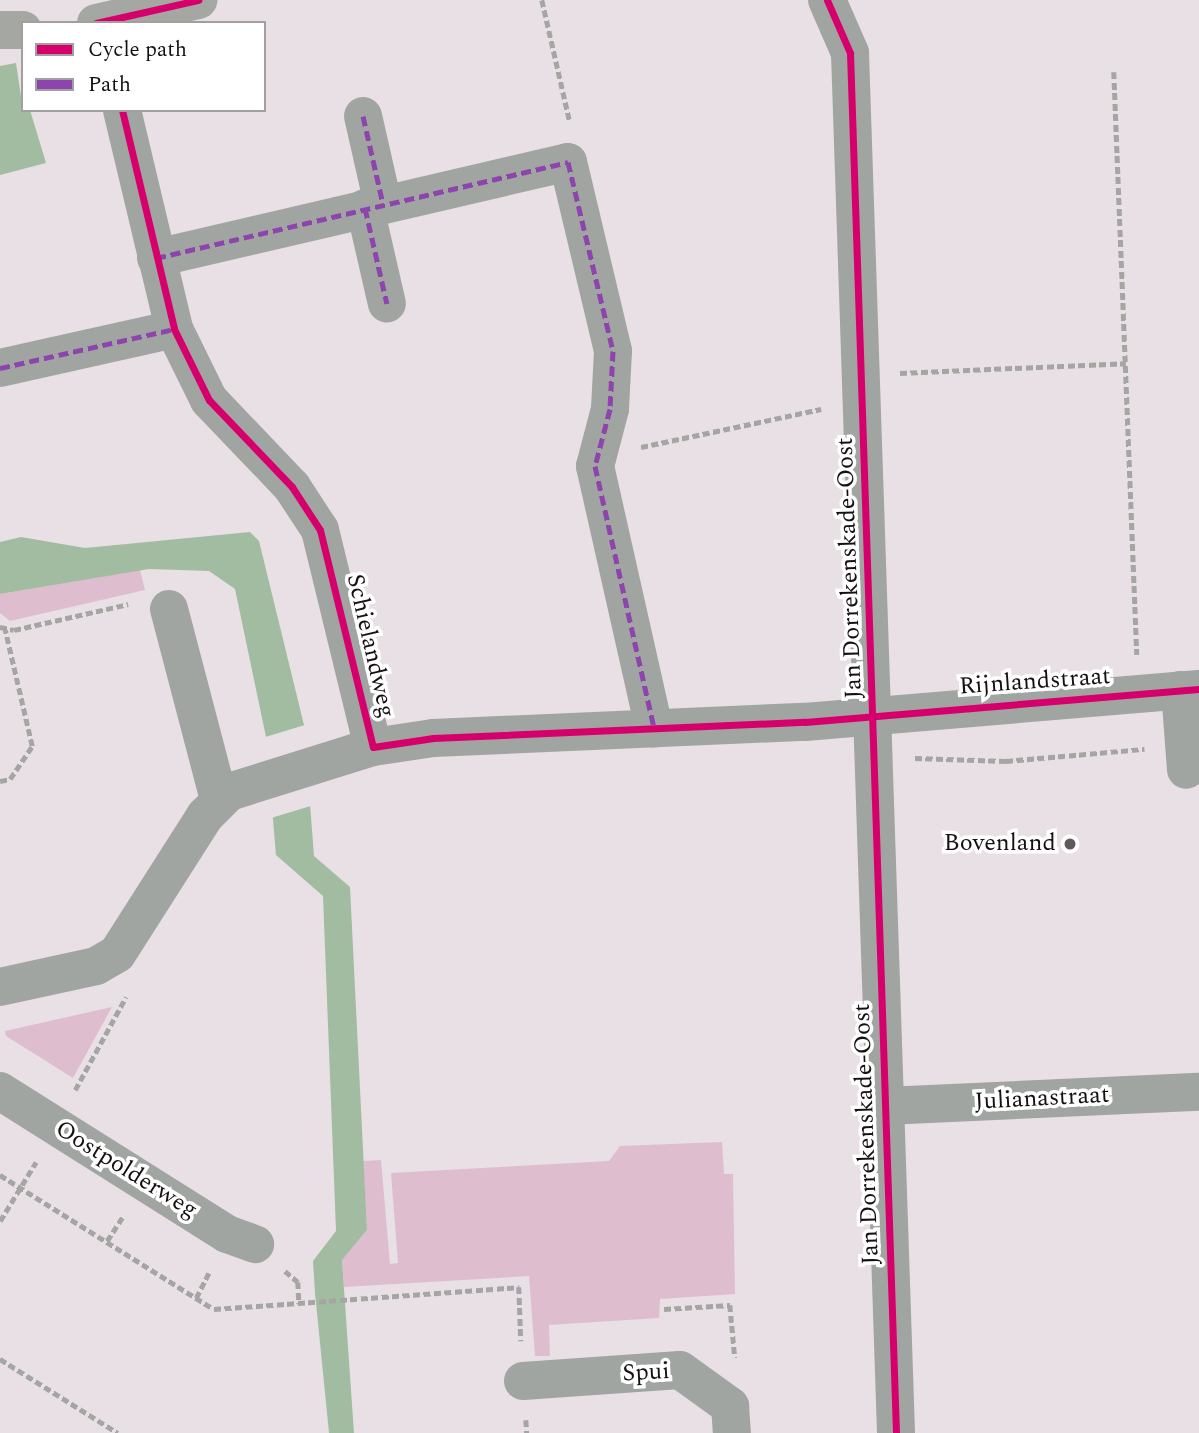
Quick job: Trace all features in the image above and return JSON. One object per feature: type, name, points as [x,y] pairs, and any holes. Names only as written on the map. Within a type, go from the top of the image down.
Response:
[{"type":"main road","points":[[106,21],[198,0]]},
{"type":"main road","points":[[0,30],[21,30]]},
{"type":"street","points":[[97,0],[102,21]]},
{"type":"street","name":"Jan Dorrekenskade-Oost","points":[[827,0],[850,53],[876,757],[896,1433]]},
{"type":"street","name":"Schielandweg","points":[[122,112],[174,329],[209,400],[292,487],[320,530],[373,747],[874,716]]},
{"type":"street","points":[[362,116],[387,304]]},
{"type":"street","points":[[156,258],[569,162],[613,351],[610,410],[595,466],[654,728]]},
{"type":"street","points":[[0,368],[174,329]]},
{"type":"street","points":[[169,609],[219,799]]},
{"type":"street","points":[[1185,755],[1190,690]]},
{"type":"street","name":"Rijnlandstraat","points":[[874,716],[1190,690]]},
{"type":"street","points":[[0,987],[96,966],[117,954],[219,799],[260,780],[373,747]]},
{"type":"street","name":"Oostpolderweg","points":[[0,1091],[227,1234],[255,1244]]},
{"type":"street","name":"Julianastraat","points":[[886,1106],[1199,1092]]},
{"type":"street","name":"Spui","points":[[523,1381],[680,1370],[727,1416]]},
{"type":"path","points":[[542,0],[576,147],[569,162]]},
{"type":"path","points":[[1114,72],[1139,694]]},
{"type":"path","points":[[599,450],[651,447],[825,408],[863,391],[1126,363]]},
{"type":"path","points":[[5,631],[145,600],[169,609]]},
{"type":"path","points":[[0,627],[5,631],[32,746],[10,779],[0,781]]},
{"type":"path","points":[[876,757],[1006,761],[1173,747],[1185,755]]},
{"type":"path","points":[[0,1175],[214,1309],[519,1287]]},
{"type":"path","points":[[664,1309],[730,1305],[736,1381],[727,1416]]},
{"type":"path","points":[[0,1359],[118,1433]]},
{"type":"shaded area","points":[[16,63],[21,112],[31,112],[46,163],[0,175],[0,66]]},
{"type":"shaded area","points":[[250,532],[259,541],[304,725],[314,856],[350,887],[367,1230],[342,1260],[354,1433],[329,1433],[313,1261],[336,1231],[323,896],[276,855],[266,737],[235,589],[209,571],[149,569],[0,594],[0,542],[21,537],[85,548]]},
{"type":"shaded area","points":[[140,570],[145,590],[10,621],[0,613],[0,594]]},
{"type":"shaded area","points":[[112,1007],[73,1078],[6,1036],[5,1031]]},
{"type":"shaded area","points":[[722,1142],[724,1174],[733,1174],[735,1294],[660,1299],[659,1318],[549,1325],[550,1356],[535,1356],[529,1276],[344,1287],[342,1260],[367,1230],[363,1161],[381,1160],[390,1264],[398,1263],[391,1173],[609,1161],[620,1146]]},
{"type":"pier","points":[[308,724],[314,805],[271,818],[262,738]]},
{"type":"marked path","points":[[363,116],[383,204]]},
{"type":"marked path","points":[[156,258],[568,162],[613,351],[610,409],[595,466],[654,728]]},
{"type":"marked path","points":[[365,208],[387,304]]},
{"type":"marked path","points":[[0,368],[174,329]]},
{"type":"cycle path","points":[[105,21],[198,0]]},
{"type":"cycle path","points":[[827,0],[850,53],[896,1433]]},
{"type":"cycle path","points":[[122,112],[174,329],[209,400],[292,487],[320,530],[373,747],[433,738],[805,722],[1199,689]]},
{"type":"place","name":"Bovenland","points":[[1070,844]]}]
